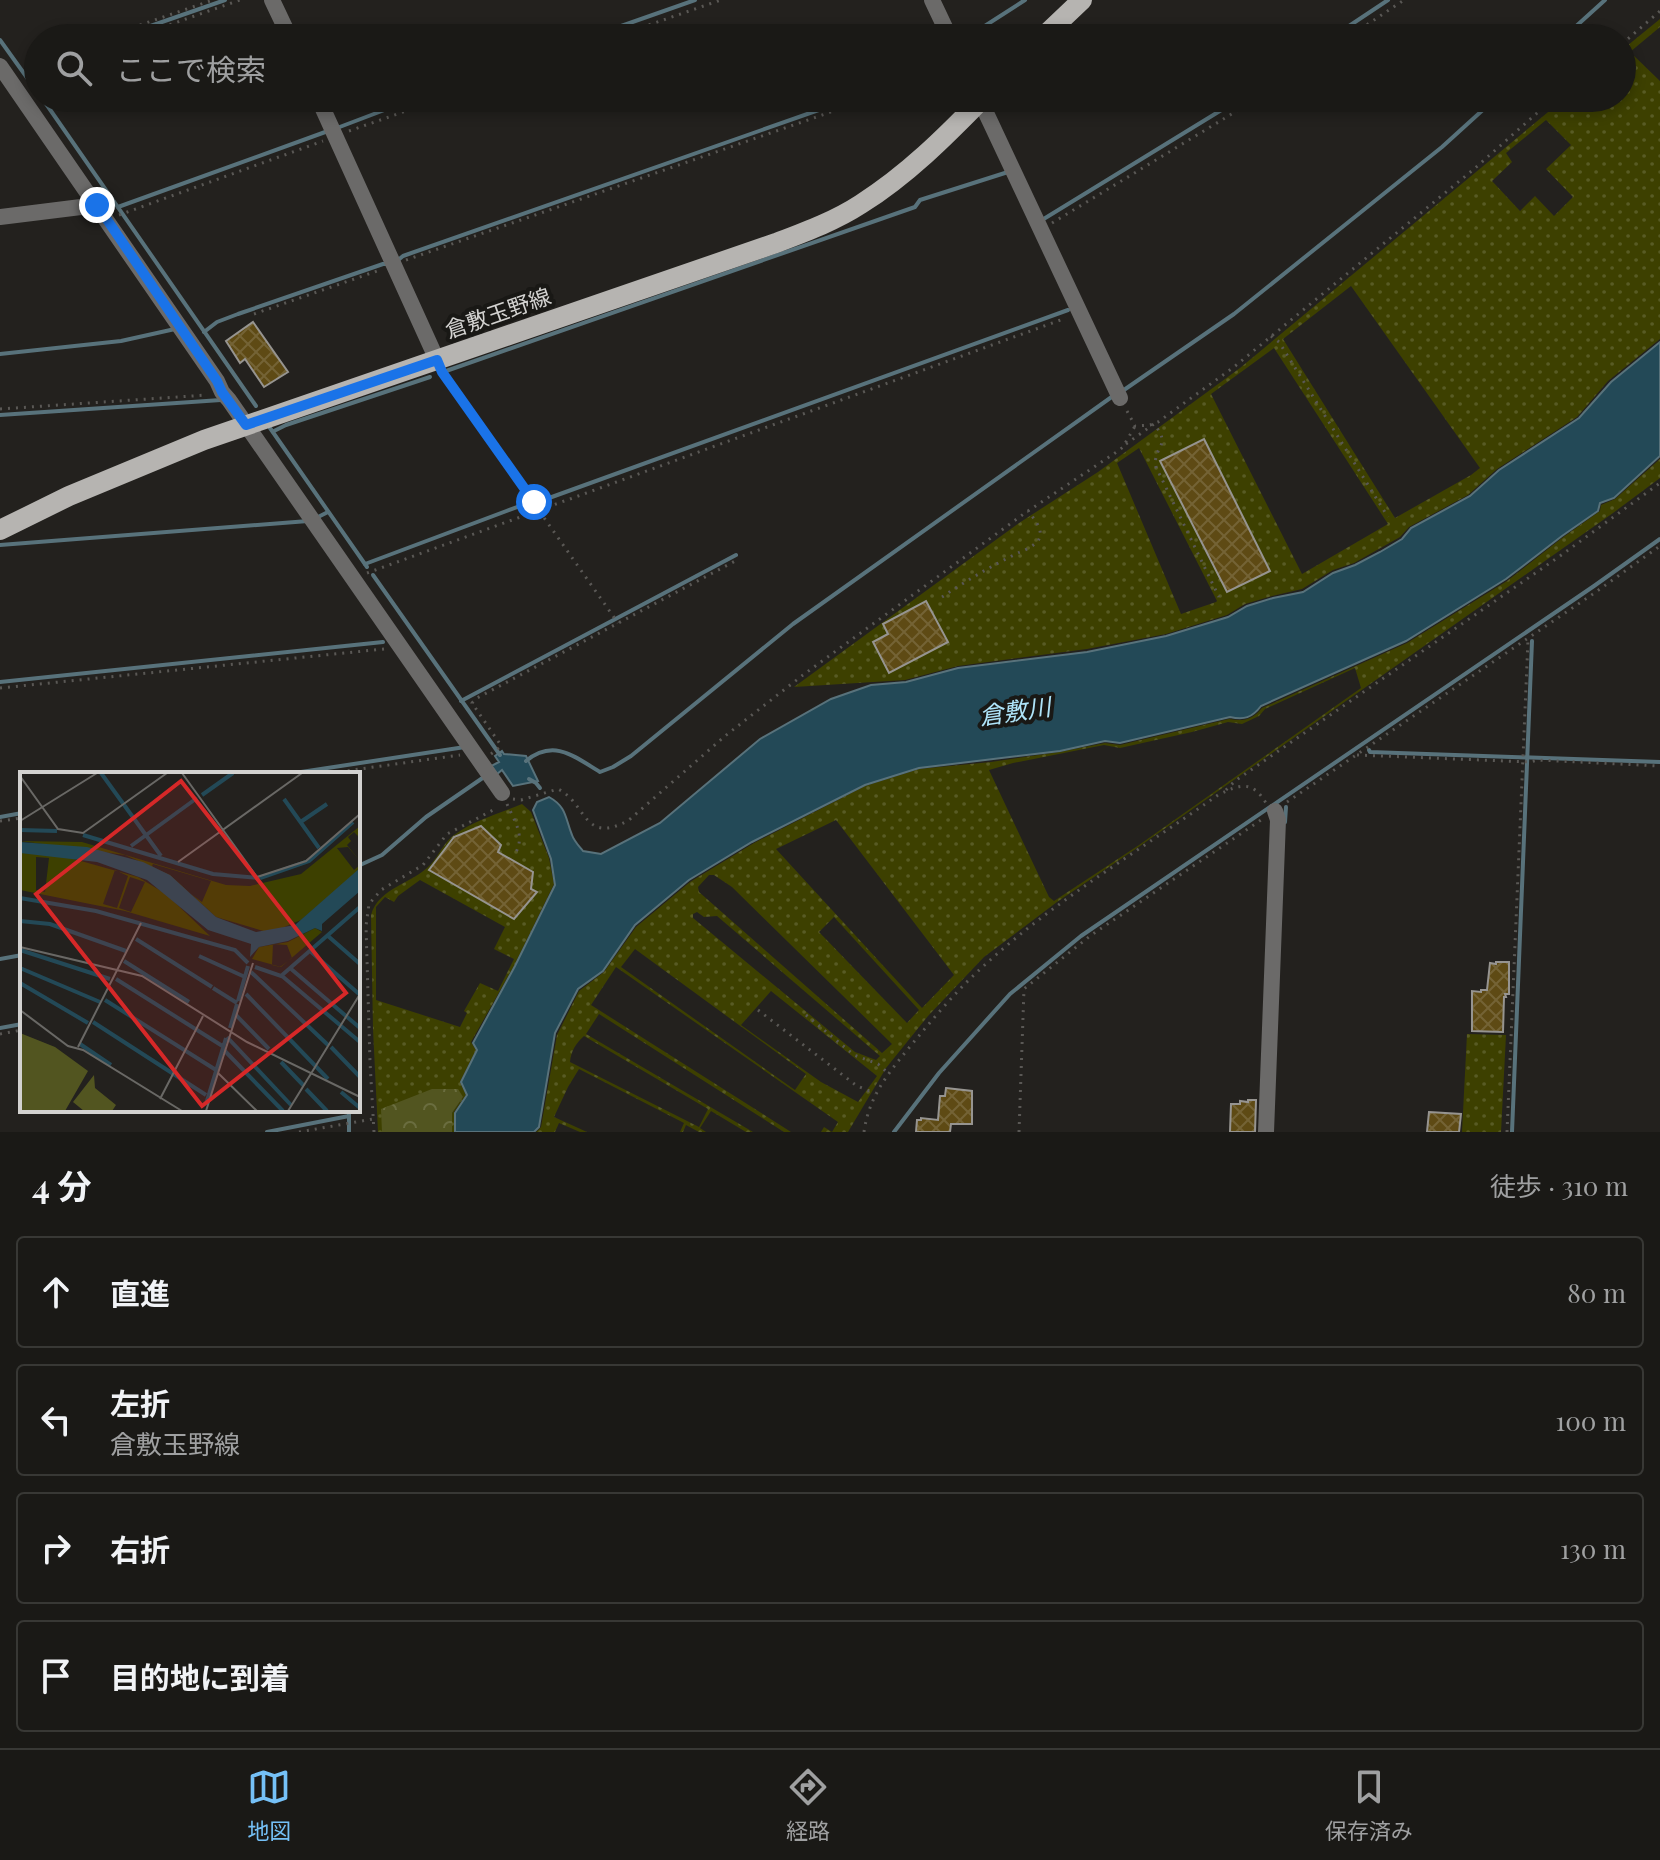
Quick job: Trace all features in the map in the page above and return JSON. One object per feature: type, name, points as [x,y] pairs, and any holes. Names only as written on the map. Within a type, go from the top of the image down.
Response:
[{"type":"main road","points":[[1057,24],[1082,0]]},
{"type":"main road","name":"倉敷玉野線","points":[[0,530],[140,465],[246,425],[818,227],[859,206],[900,178],[968,112]]},
{"type":"street","points":[[272,0],[283,24]]},
{"type":"street","points":[[932,0],[943,24]]},
{"type":"street","points":[[1,67],[24,100]]},
{"type":"street","points":[[32,112],[400,648],[489,770]]},
{"type":"street","points":[[324,112],[437,360]]},
{"type":"street","points":[[987,112],[1118,393]]},
{"type":"street","points":[[0,217],[97,205]]},
{"type":"street","points":[[1266,1132],[1278,820],[1271,808]]},
{"type":"path","points":[[143,24],[213,0]]},
{"type":"path","points":[[172,24],[240,0]]},
{"type":"path","points":[[652,24],[721,0]]},
{"type":"path","points":[[1368,24],[1404,0]]},
{"type":"path","points":[[1636,32],[1660,11]]},
{"type":"path","points":[[117,216],[333,131],[396,112]]},
{"type":"path","points":[[254,314],[831,112]]},
{"type":"path","points":[[1048,226],[1235,112]]},
{"type":"path","points":[[360,773],[489,770],[516,800],[558,789],[569,796],[582,815],[597,826],[612,828],[620,825],[803,675],[1028,511],[1088,472],[1234,367],[1474,169],[1538,112]]},
{"type":"path","points":[[356,584],[366,573],[377,568],[1081,313]]},
{"type":"path","points":[[1271,336],[1279,342],[1388,517]]},
{"type":"path","points":[[437,360],[442,372],[537,510],[616,620]]},
{"type":"path","points":[[1118,393],[1135,426]]},
{"type":"path","points":[[0,409],[225,395]]},
{"type":"path","points":[[1135,426],[1154,424]]},
{"type":"path","points":[[1154,424],[1163,441],[1155,457],[1156,467],[1219,597]]},
{"type":"path","points":[[1123,447],[1135,426]]},
{"type":"path","points":[[864,1132],[875,1093],[930,1022],[972,977],[1037,921],[1660,483]]},
{"type":"path","points":[[942,597],[982,571],[1031,547],[1039,539],[1037,523],[1028,511]]},
{"type":"path","points":[[374,1132],[366,926],[369,904],[381,890],[423,865],[447,834],[496,809],[501,803],[489,770],[500,747],[499,742],[472,703],[473,700],[616,620],[739,559]]},
{"type":"path","points":[[1507,1132],[1528,639]]},
{"type":"path","points":[[0,688],[400,648]]},
{"type":"path","points":[[1357,755],[1660,766]]},
{"type":"path","points":[[489,770],[520,836],[516,852]]},
{"type":"path","points":[[1226,790],[1249,786],[1255,788],[1271,808]]},
{"type":"path","points":[[0,821],[20,818]]},
{"type":"path","points":[[758,1010],[857,1086],[875,1093]]},
{"type":"path","points":[[806,1015],[854,1055],[878,1064],[889,1074]]},
{"type":"path","points":[[0,1034],[20,1030]]},
{"type":"path","points":[[299,1132],[373,1119]]},
{"type":"shaded area","points":[[1660,19],[1660,27],[1636,47],[1636,39]]},
{"type":"shaded area","points":[[1636,58],[1660,81],[1660,339],[1608,381],[1577,417],[1497,469],[1468,495],[1409,527],[1400,537],[1302,589],[1245,604],[1227,615],[1166,634],[1087,649],[958,666],[905,680],[794,687],[1019,523],[1098,472],[1240,368],[1548,112],[1636,112]],"holes":[[[1546,120],[1571,145],[1546,169],[1573,197],[1554,216],[1535,196],[1520,211],[1492,181],[1512,162],[1506,153]],[[1351,286],[1480,468],[1395,518],[1283,339]],[[1274,348],[1388,524],[1302,574],[1211,394]],[[1139,448],[1216,602],[1181,614],[1117,463]],[[1160,461],[1257,546],[1213,567]],[[925,601],[948,642],[905,665],[883,624]],[[886,635],[889,672],[873,642]]]},
{"type":"shaded area","points":[[1660,459],[1660,478],[1613,513],[1140,846],[1057,902],[984,957],[928,1016],[886,1068],[848,1132],[832,1132],[838,1122],[616,967],[591,1005],[791,1132],[784,1132],[599,1014],[586,1034],[753,1132],[746,1132],[711,1111],[700,1128],[706,1132],[686,1125],[680,1132],[684,1123],[579,1069],[554,1117],[587,1132],[559,1123],[555,1132],[536,1132],[541,1127],[557,1035],[579,991],[604,972],[636,927],[690,882],[754,843],[865,786],[919,769],[991,762],[1105,743],[1120,745],[1229,719],[1248,719],[1262,708],[1407,643],[1507,581],[1600,511],[1601,505],[1615,499]],"holes":[[[1355,668],[1361,688],[1139,845],[1054,901],[1049,897],[989,770],[1104,745],[1120,748],[1228,722],[1242,724],[1259,716],[1265,709]],[[836,820],[954,975],[922,1008],[776,849]],[[709,875],[732,887],[892,1044],[882,1053],[699,892],[698,887]],[[697,912],[704,917],[717,916],[880,1056],[876,1060],[855,1052],[693,918]],[[834,917],[919,1010],[907,1023],[819,932]],[[635,949],[806,1074],[795,1090],[621,967]],[[771,991],[877,1076],[858,1102],[821,1082],[741,1025]],[[584,1036],[708,1109],[699,1127],[570,1062]]]},
{"type":"shaded area","points":[[522,804],[531,812],[549,858],[554,884],[514,966],[471,1042],[476,1050],[460,1082],[466,1095],[454,1112],[454,1132],[452,1113],[463,1097],[382,1109],[382,1132],[378,1132],[371,915],[381,898],[424,871],[454,835],[478,821]],"holes":[[[480,826],[501,845],[498,852],[533,872],[530,901],[515,919],[429,870],[454,838]],[[420,880],[505,927],[494,949],[514,959],[498,991],[480,983],[464,1011],[467,1013],[460,1027],[376,1000],[376,907],[385,897],[394,902]]]},
{"type":"shaded area","points":[[1467,1034],[1506,1035],[1501,1132],[1462,1132]]},
{"type":"green space","points":[[432,1089],[458,1089],[463,1097],[452,1113],[452,1132],[382,1132],[381,1109]]},
{"type":"water","name":"倉敷川","points":[[1660,342],[1660,456],[1614,498],[1600,503],[1598,511],[1506,579],[1406,641],[1261,706],[1247,717],[1230,717],[1120,743],[1105,741],[1060,751],[919,768],[865,785],[752,842],[689,880],[635,925],[603,971],[578,989],[555,1033],[539,1127],[534,1132],[455,1132],[455,1113],[467,1095],[461,1082],[477,1050],[473,1043],[555,885],[551,859],[533,810],[537,802],[549,797],[555,801],[583,851],[601,854],[660,823],[760,739],[831,699],[871,685],[906,682],[958,668],[1087,652],[1166,636],[1228,617],[1247,606],[1303,592],[1333,573],[1380,552],[1402,539],[1411,528],[1470,496],[1499,470],[1579,418],[1611,382]]},
{"type":"water","points":[[502,751],[504,754],[526,756],[538,781],[513,786],[502,770],[497,774],[491,766],[499,762],[495,756]]},
{"type":"building","points":[[253,322],[288,372],[264,387],[245,359],[240,363],[226,341]]},
{"type":"building","points":[[1204,439],[1270,571],[1227,592],[1160,461]]},
{"type":"building","points":[[926,601],[948,642],[889,673],[873,642],[888,634],[883,624]]},
{"type":"building","points":[[481,826],[501,845],[498,852],[533,872],[531,889],[537,892],[514,919],[429,870],[454,837]]},
{"type":"building","points":[[1509,962],[1509,994],[1504,997],[1503,1032],[1472,1031],[1472,991],[1487,990],[1490,963]]},
{"type":"building","points":[[946,1088],[972,1091],[972,1124],[951,1124],[950,1132],[916,1132],[917,1120],[938,1120],[940,1096],[945,1096]]},
{"type":"building","points":[[1256,1100],[1255,1132],[1230,1132],[1231,1104]]},
{"type":"building","points":[[1429,1112],[1461,1114],[1459,1132],[1427,1132]]},
{"type":"waterway","points":[[156,24],[225,0]]},
{"type":"waterway","points":[[627,24],[695,0]]},
{"type":"waterway","points":[[988,24],[1025,0]]},
{"type":"waterway","points":[[1352,24],[1388,0]]},
{"type":"waterway","points":[[1578,24],[1605,0]]},
{"type":"waterway","points":[[0,40],[24,73]]},
{"type":"waterway","points":[[52,112],[256,406]]},
{"type":"waterway","points":[[337,128],[379,112]]},
{"type":"waterway","points":[[397,261],[403,256],[813,112]]},
{"type":"waterway","points":[[1042,220],[1218,112]]},
{"type":"waterway","points":[[1121,392],[1234,314],[1442,147],[1481,112]]},
{"type":"waterway","points":[[118,207],[328,131]]},
{"type":"waterway","points":[[446,371],[915,207],[920,200],[1008,172]]},
{"type":"waterway","points":[[204,332],[217,322],[238,314],[388,264]]},
{"type":"waterway","points":[[538,502],[1068,310]]},
{"type":"waterway","points":[[0,354],[121,341],[175,329]]},
{"type":"waterway","points":[[274,431],[430,377]]},
{"type":"waterway","points":[[526,761],[536,754],[555,750],[573,756],[600,772],[631,756],[793,624],[1113,396]]},
{"type":"waterway","points":[[0,415],[223,398]]},
{"type":"waterway","points":[[270,428],[367,567]]},
{"type":"waterway","points":[[365,564],[528,503]]},
{"type":"waterway","points":[[316,518],[328,512]]},
{"type":"waterway","points":[[0,545],[308,521]]},
{"type":"waterway","points":[[894,1132],[939,1073],[1010,994],[1081,936],[1660,539]]},
{"type":"waterway","points":[[461,701],[736,555]]},
{"type":"waterway","points":[[373,575],[500,755]]},
{"type":"waterway","points":[[1512,1132],[1532,641]]},
{"type":"waterway","points":[[0,682],[383,642]]},
{"type":"waterway","points":[[301,772],[465,747]]},
{"type":"waterway","points":[[1369,750],[1660,762]]},
{"type":"waterway","points":[[360,865],[382,855],[426,817],[484,777]]},
{"type":"waterway","points":[[529,779],[540,788]]},
{"type":"waterway","points":[[1285,822],[1286,807]]},
{"type":"waterway","points":[[0,817],[20,813]]},
{"type":"waterway","points":[[0,959],[20,955]]},
{"type":"waterway","points":[[0,1028],[20,1024]]},
{"type":"waterway","points":[[349,1112],[349,1132]]},
{"type":"waterway","points":[[267,1132],[349,1116]]},
{"type":"route","points":[[97,205],[246,425],[437,360],[442,372],[534,502]]}]
